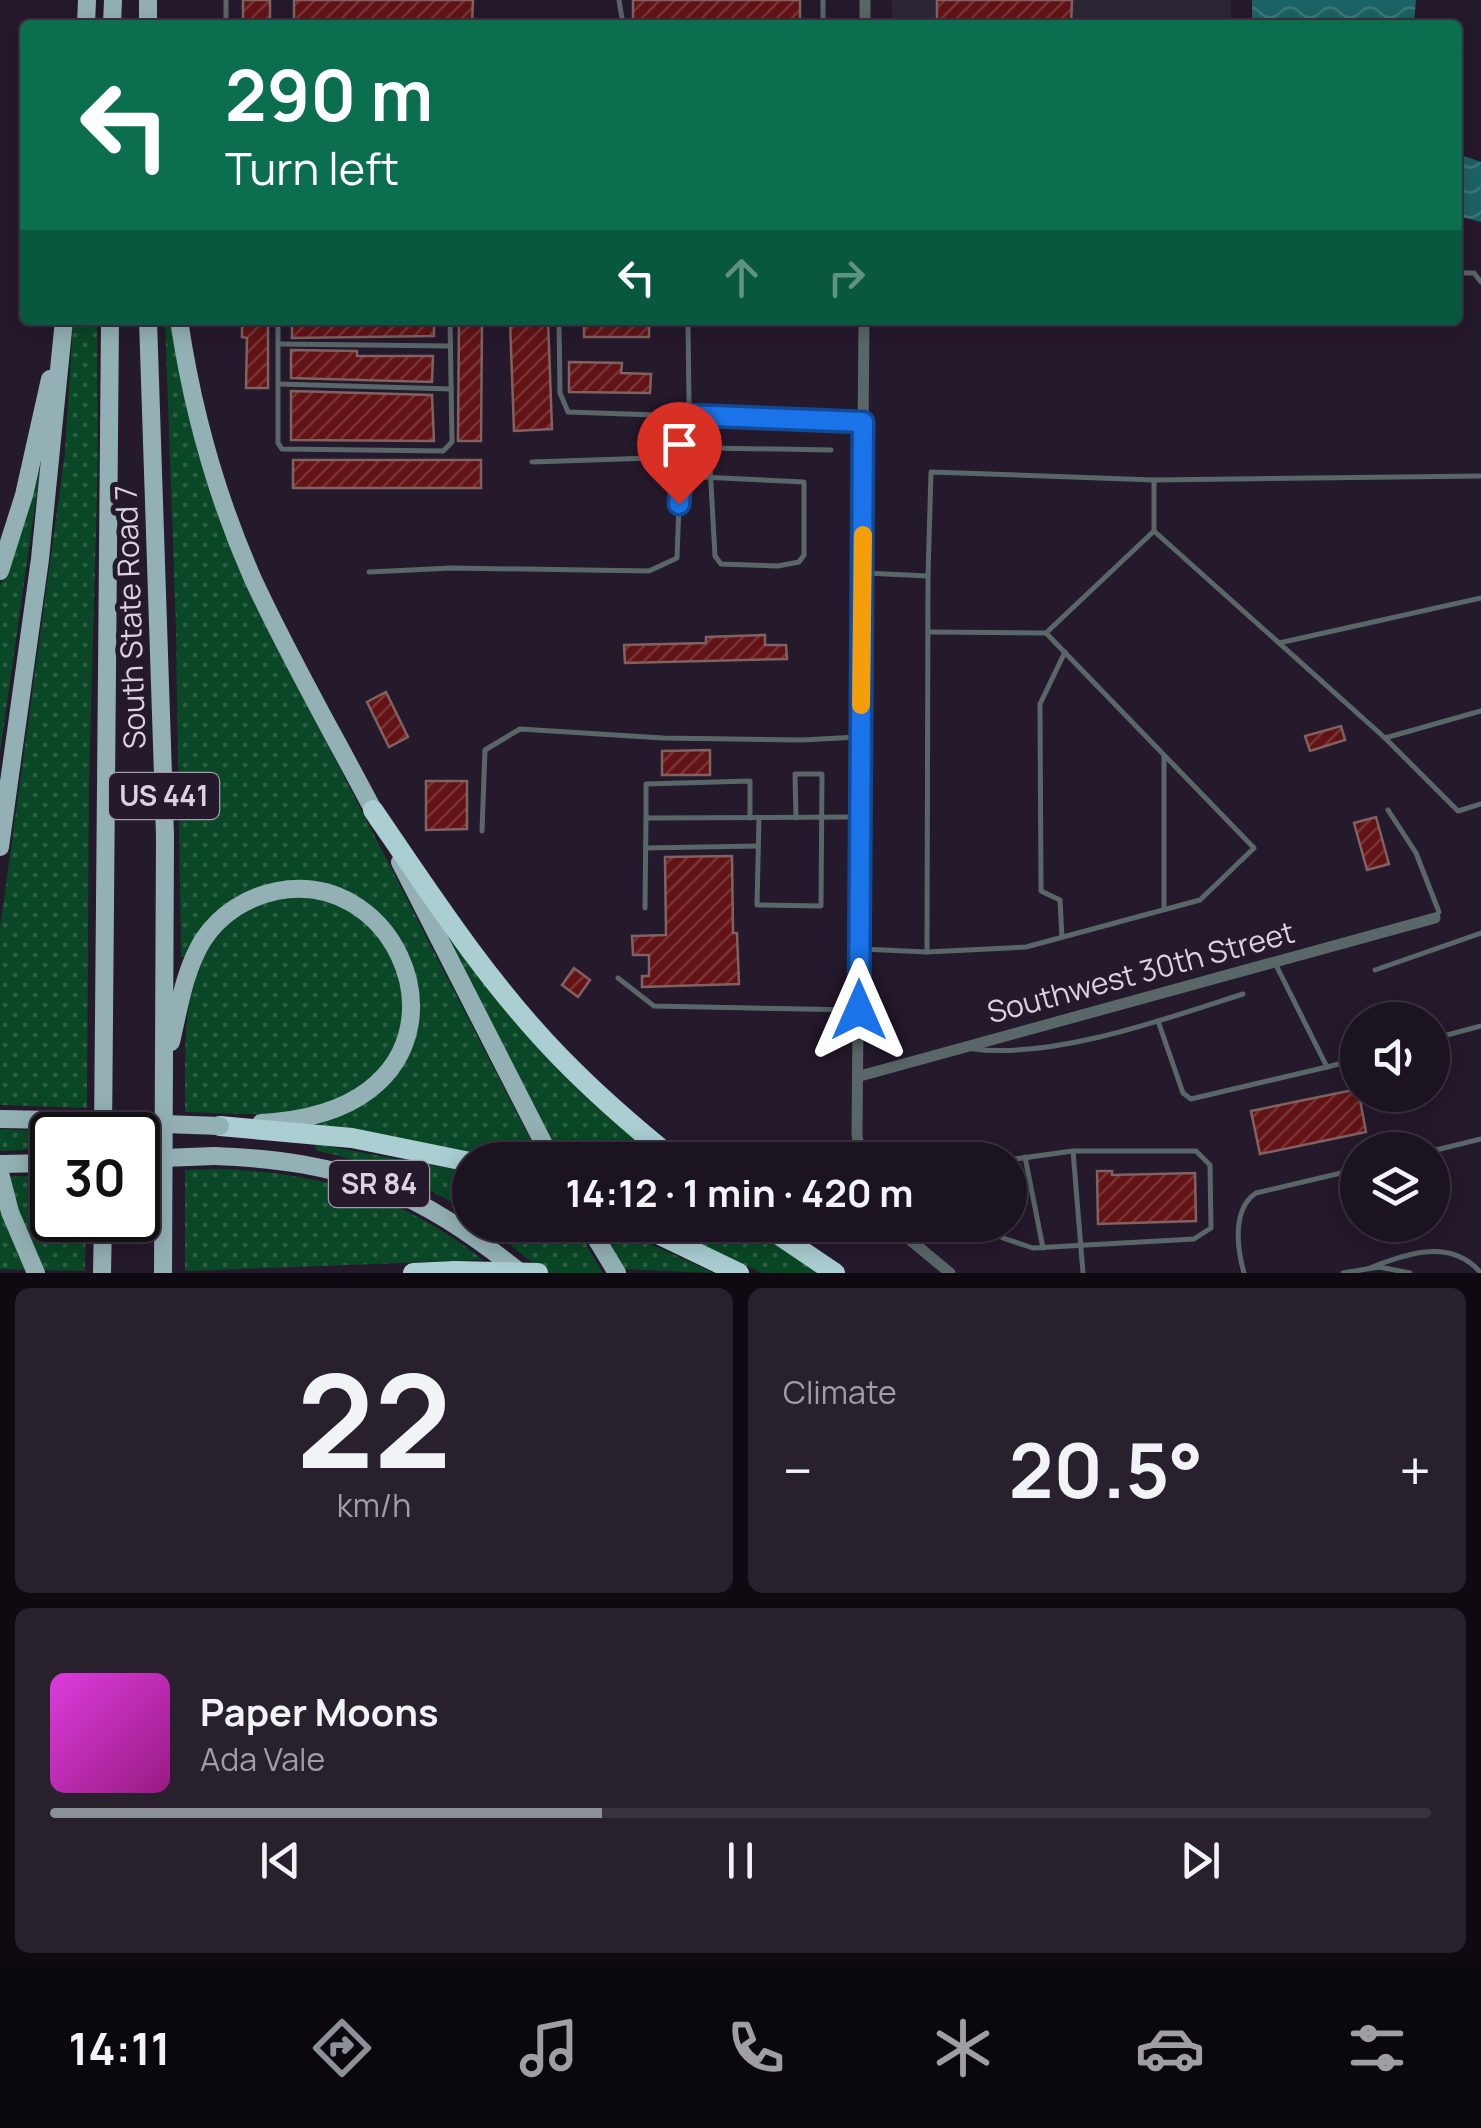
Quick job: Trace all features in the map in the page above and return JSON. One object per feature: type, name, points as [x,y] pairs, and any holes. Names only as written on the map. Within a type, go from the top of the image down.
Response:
[{"type":"highway","points":[[373,810],[462,940],[558,1056],[654,1142]]},
{"type":"highway","points":[[220,1126],[352,1138],[452,1158]]},
{"type":"highway","points":[[674,1242],[738,1273]]},
{"type":"highway","points":[[789,1242],[835,1273]]},
{"type":"highway","points":[[413,1273],[538,1273]]},
{"type":"main road","points":[[0,571],[24,495],[63,325]]},
{"type":"main road","points":[[0,847],[42,541],[64,325]]},
{"type":"main road","name":"South State Road 7","points":[[103,1112],[110,325]]},
{"type":"main road","name":"South State Road 7","points":[[148,325],[163,742],[163,1273]]},
{"type":"main road","points":[[179,325],[197,419],[222,500],[252,575],[543,1142]]},
{"type":"main road","points":[[0,1119],[220,1126],[280,1122],[322,1114],[355,1099],[384,1076],[406,1036],[412,1010],[410,984],[401,956],[385,929],[342,897],[290,888],[242,903],[218,920],[189,969],[164,1072]]},
{"type":"main road","name":"SR 84","points":[[160,1158],[214,1156],[298,1162],[376,1182],[449,1219],[521,1273]]},
{"type":"main road","points":[[0,1164],[30,1163]]},
{"type":"main road","points":[[0,1173],[10,1212],[36,1273]]},
{"type":"main road","points":[[102,1273],[103,1242]]},
{"type":"main road","points":[[598,1242],[617,1273]]},
{"type":"street","points":[[859,1142],[864,325]]},
{"type":"street","name":"Southwest 30th Street","points":[[860,1076],[1435,918]]},
{"type":"street","points":[[913,1242],[950,1273]]},
{"type":"lane","points":[[278,325],[278,443],[287,450],[443,451],[450,449],[452,442],[450,325]]},
{"type":"lane","points":[[559,325],[560,393],[568,412],[863,422]]},
{"type":"lane","points":[[369,572],[452,568],[649,571],[677,558],[680,476],[689,404],[688,325]]},
{"type":"lane","points":[[278,344],[450,346]]},
{"type":"lane","points":[[278,384],[451,389]]},
{"type":"lane","points":[[680,476],[709,479],[804,482],[804,555],[799,562],[778,566],[721,564],[715,556],[709,479],[709,448],[832,450]]},
{"type":"lane","points":[[532,462],[682,457]]},
{"type":"lane","points":[[927,952],[931,472],[1154,480],[1481,476]]},
{"type":"lane","points":[[930,632],[1046,633],[1154,531],[1154,480]]},
{"type":"lane","points":[[1154,531],[1385,738],[1458,810],[1481,804]]},
{"type":"lane","points":[[862,572],[928,576]]},
{"type":"lane","points":[[1280,643],[1481,598]]},
{"type":"lane","points":[[859,949],[927,952],[1026,947],[1200,900],[1254,848],[1046,633]]},
{"type":"lane","points":[[1062,937],[1060,900],[1041,891],[1040,704],[1065,652]]},
{"type":"lane","points":[[1385,738],[1481,711]]},
{"type":"lane","points":[[482,830],[486,750],[520,729],[664,738],[860,737]]},
{"type":"lane","points":[[1164,757],[1164,909]]},
{"type":"lane","points":[[758,818],[757,905],[821,906],[822,774],[795,774],[796,818]]},
{"type":"lane","points":[[645,908],[646,784],[750,781],[750,818]]},
{"type":"lane","points":[[1388,810],[1416,853],[1439,912],[1435,918]]},
{"type":"lane","points":[[646,818],[860,817]]},
{"type":"lane","points":[[646,848],[758,846]]},
{"type":"lane","points":[[1375,970],[1481,933]]},
{"type":"lane","points":[[1275,962],[1327,1066]]},
{"type":"lane","points":[[618,978],[654,1006],[859,1010]]},
{"type":"lane","points":[[964,1048],[992,1051],[1053,1046],[1243,994]]},
{"type":"lane","points":[[1158,1020],[1183,1093],[1191,1099],[1340,1063]]},
{"type":"lane","points":[[1450,1034],[1481,1026]]},
{"type":"lane","points":[[1450,1147],[1481,1139]]},
{"type":"lane","points":[[1015,1242],[1042,1248],[1194,1240],[1210,1228],[1210,1165],[1196,1151],[1074,1151],[1027,1157]]},
{"type":"lane","points":[[1074,1151],[1083,1273]]},
{"type":"lane","points":[[1027,1168],[1042,1248]]},
{"type":"lane","points":[[1244,1273],[1239,1215],[1248,1198],[1340,1173]]},
{"type":"lane","points":[[1370,1268],[1425,1251],[1457,1254],[1472,1262],[1481,1273]]},
{"type":"lane","points":[[1343,1273],[1389,1267],[1410,1273]]},
{"type":"shaded area","points":[[892,0],[1231,0],[1231,20],[892,20]]},
{"type":"shaded area","points":[[73,325],[97,325],[87,1108],[0,1105],[0,929],[65,452]]},
{"type":"shaded area","points":[[165,325],[173,325],[257,607],[532,1142],[452,1142],[452,1151],[397,1138],[318,1128],[318,1122],[363,1100],[399,1066],[406,952],[379,912],[361,901],[273,887],[181,957],[176,627]]},
{"type":"shaded area","points":[[36,469],[40,470],[0,753],[0,586]]},
{"type":"shaded area","points":[[315,897],[366,922],[394,957],[402,980],[404,1004],[391,1050],[378,1070],[359,1087],[319,1106],[262,1114],[185,1112],[185,1051],[192,988],[201,959],[216,934],[238,914],[268,900]]},
{"type":"shaded area","points":[[441,925],[646,1142],[552,1142]]},
{"type":"shaded area","points":[[0,1129],[30,1130],[30,1150],[0,1151]]},
{"type":"shaded area","points":[[315,1144],[452,1169],[452,1203],[416,1183],[358,1161],[317,1151]]},
{"type":"shaded area","points":[[185,1170],[287,1175],[356,1191],[421,1219],[483,1260],[185,1271]]},
{"type":"shaded area","points":[[30,1176],[30,1242],[86,1242],[85,1271],[0,1269],[0,1177]]},
{"type":"shaded area","points":[[507,1242],[585,1242],[603,1273],[545,1273]]},
{"type":"shaded area","points":[[606,1242],[646,1242],[714,1273],[621,1269]]},
{"type":"shaded area","points":[[693,1242],[774,1242],[821,1273],[762,1273]]},
{"type":"water","points":[[1252,0],[1416,0],[1414,20],[1252,20]]},
{"type":"water","points":[[1462,155],[1481,162],[1481,222],[1462,217]]},
{"type":"building","points":[[243,0],[270,0],[270,20],[243,20]]},
{"type":"building","points":[[294,0],[473,0],[472,20],[294,20]]},
{"type":"building","points":[[633,0],[800,0],[800,20],[633,20]]},
{"type":"building","points":[[937,0],[1072,0],[1071,20],[937,20]]},
{"type":"building","points":[[242,325],[268,325],[268,388],[246,388],[247,338],[242,337]]},
{"type":"building","points":[[292,325],[434,325],[434,336],[292,338]]},
{"type":"building","points":[[459,325],[482,325],[481,441],[458,441]]},
{"type":"building","points":[[510,325],[548,325],[552,429],[514,431]]},
{"type":"building","points":[[584,325],[649,325],[649,337],[584,337]]},
{"type":"building","points":[[291,350],[357,351],[357,356],[433,356],[432,382],[291,378]]},
{"type":"building","points":[[569,362],[622,363],[621,373],[651,374],[650,393],[569,392]]},
{"type":"building","points":[[291,391],[432,395],[434,441],[291,440]]},
{"type":"building","points":[[293,460],[481,460],[481,488],[293,488]]},
{"type":"building","points":[[765,635],[765,645],[786,645],[787,659],[625,663],[624,645],[706,643],[706,637]]},
{"type":"building","points":[[386,692],[408,737],[389,747],[367,702]]},
{"type":"building","points":[[1341,726],[1345,740],[1310,751],[1305,736]]},
{"type":"building","points":[[710,750],[710,775],[662,775],[662,751]]},
{"type":"building","points":[[426,781],[467,781],[467,829],[426,830]]},
{"type":"building","points":[[1376,817],[1389,864],[1367,870],[1354,823]]},
{"type":"building","points":[[732,856],[733,933],[737,933],[739,984],[642,987],[642,976],[649,976],[649,955],[633,955],[632,936],[666,935],[665,857]]},
{"type":"building","points":[[574,968],[590,980],[578,997],[562,985]]},
{"type":"building","points":[[1340,1093],[1340,1112],[1362,1112],[1366,1132],[1340,1132],[1340,1137],[1260,1154],[1251,1111]]},
{"type":"building","points":[[1097,1171],[1112,1171],[1112,1175],[1195,1173],[1196,1221],[1098,1224]]},
{"type":"slow traffic","points":[[861,705],[863,535]]},
{"type":"route","points":[[679,504],[686,415],[863,422],[859,1010]]}]
